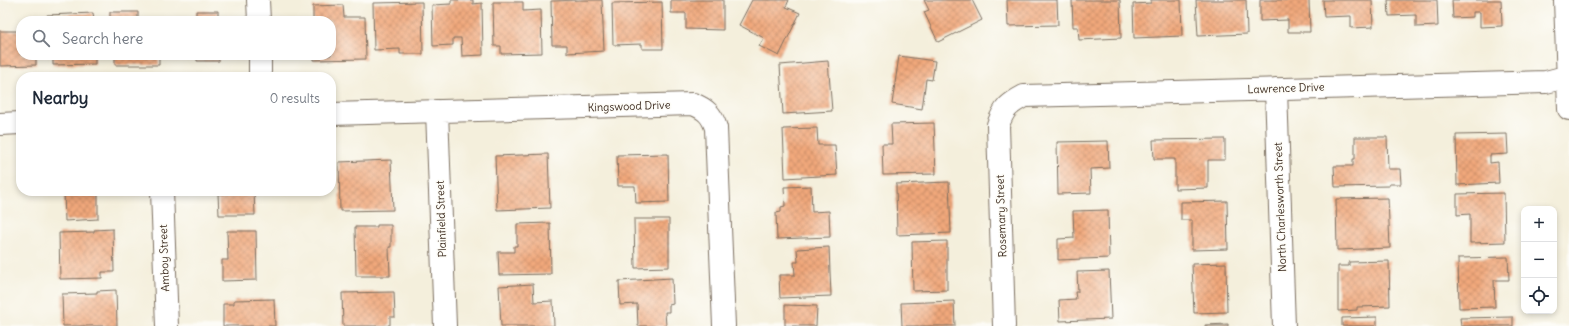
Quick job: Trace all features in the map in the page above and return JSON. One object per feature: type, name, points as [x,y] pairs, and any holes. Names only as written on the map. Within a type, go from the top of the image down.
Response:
[{"type":"street","points":[[258,0],[259,16]]},
{"type":"street","points":[[1565,0],[1569,109]]},
{"type":"street","points":[[260,60],[260,72]]},
{"type":"street","name":"Lawrence Drive","points":[[1006,109],[1010,104],[1024,96],[1546,82],[1568,76]]},
{"type":"street","name":"North Charlesworth Street","points":[[1276,89],[1284,326]]},
{"type":"street","name":"Kingswood Drive","points":[[336,114],[693,104],[703,108],[710,114],[716,128],[724,326]]},
{"type":"street","name":"Rosemary Street","points":[[1004,326],[998,125],[1002,114],[1006,109]]},
{"type":"street","name":"Plainfield Street","points":[[437,112],[445,326]]},
{"type":"street","points":[[0,124],[16,123]]},
{"type":"street","name":"Amboy Street","points":[[162,196],[167,326]]},
{"type":"building","points":[[451,0],[473,0],[473,4],[482,3],[483,55],[462,56],[461,38],[453,38],[453,45],[433,46],[432,5],[451,4]]},
{"type":"building","points":[[602,0],[604,51],[567,53],[567,45],[552,45],[551,1]]},
{"type":"building","points":[[671,0],[723,0],[723,30],[686,29],[686,13],[671,13]]},
{"type":"building","points":[[752,0],[789,0],[786,7],[800,13],[779,56],[759,46],[764,38],[739,25]]},
{"type":"building","points":[[924,0],[972,0],[982,20],[938,42],[924,12],[929,10]]},
{"type":"building","points":[[1007,0],[1057,0],[1058,25],[1008,26]]},
{"type":"building","points":[[1072,0],[1120,0],[1121,38],[1079,40],[1078,27],[1073,27]]},
{"type":"building","points":[[1151,0],[1181,0],[1182,36],[1134,38],[1133,4],[1151,3]]},
{"type":"building","points":[[1196,0],[1246,0],[1247,34],[1198,36]]},
{"type":"building","points":[[1260,0],[1309,0],[1310,32],[1288,32],[1288,20],[1260,21]]},
{"type":"building","points":[[1323,0],[1372,0],[1373,27],[1351,28],[1351,16],[1324,17]]},
{"type":"building","points":[[1388,0],[1437,0],[1438,26],[1416,27],[1416,15],[1389,16]]},
{"type":"building","points":[[1452,0],[1501,0],[1502,26],[1480,27],[1480,12],[1473,12],[1473,17],[1453,18]]},
{"type":"building","points":[[422,2],[423,54],[400,54],[400,49],[374,50],[373,3]]},
{"type":"building","points":[[493,2],[523,2],[523,11],[541,10],[542,53],[501,54],[501,46],[494,46]]},
{"type":"building","points":[[662,2],[663,49],[642,49],[642,44],[613,45],[612,3]]},
{"type":"building","points":[[343,5],[344,17],[365,17],[366,59],[336,60],[336,16],[313,16],[313,6]]},
{"type":"building","points":[[196,11],[218,11],[218,16],[196,16]]},
{"type":"building","points":[[110,12],[138,12],[138,16],[110,16]]},
{"type":"building","points":[[93,13],[93,16],[47,16]]},
{"type":"building","points":[[0,31],[16,31],[16,60],[36,60],[36,65],[0,66]]},
{"type":"building","points":[[899,56],[935,61],[932,80],[926,79],[922,109],[892,104]]},
{"type":"building","points":[[53,60],[95,60],[95,64],[53,65]]},
{"type":"building","points":[[115,60],[159,60],[159,65],[115,65]]},
{"type":"building","points":[[197,60],[219,60],[219,61]]},
{"type":"building","points":[[828,61],[832,111],[783,114],[780,65]]},
{"type":"building","points":[[934,123],[936,174],[883,175],[882,144],[892,144],[891,124]]},
{"type":"building","points":[[817,128],[818,145],[835,145],[837,175],[785,178],[783,129]]},
{"type":"building","points":[[1507,134],[1508,154],[1490,155],[1490,163],[1498,162],[1499,183],[1457,185],[1456,135]]},
{"type":"building","points":[[1355,137],[1387,137],[1388,169],[1400,169],[1401,184],[1389,184],[1389,186],[1335,187],[1334,166],[1353,166],[1353,159],[1355,159]]},
{"type":"building","points":[[1225,139],[1225,160],[1208,160],[1208,188],[1175,189],[1175,159],[1154,159],[1153,140]]},
{"type":"building","points":[[1108,141],[1109,168],[1090,169],[1091,193],[1058,194],[1057,142]]},
{"type":"building","points":[[548,154],[550,208],[497,210],[495,156]]},
{"type":"building","points":[[668,154],[669,202],[636,203],[635,186],[618,186],[617,155]]},
{"type":"building","points":[[391,160],[393,210],[340,211],[339,162]]},
{"type":"building","points":[[949,182],[951,233],[897,235],[896,184]]},
{"type":"building","points":[[811,186],[812,212],[829,211],[830,237],[777,239],[776,213],[781,212],[781,207],[785,206],[784,187]]},
{"type":"building","points":[[1504,193],[1505,242],[1470,243],[1470,214],[1457,215],[1457,194]]},
{"type":"building","points":[[64,196],[98,196],[98,219],[65,221]]},
{"type":"building","points":[[218,196],[254,196],[255,215],[219,215]]},
{"type":"building","points":[[1388,198],[1390,248],[1337,250],[1336,199]]},
{"type":"building","points":[[1227,201],[1228,249],[1192,250],[1192,220],[1181,220],[1181,202]]},
{"type":"building","points":[[1108,210],[1109,258],[1058,260],[1058,239],[1074,238],[1073,211]]},
{"type":"building","points":[[634,219],[669,219],[669,267],[635,268]]},
{"type":"building","points":[[550,223],[551,274],[499,275],[498,252],[514,252],[514,246],[517,246],[517,224]]},
{"type":"building","points":[[377,225],[391,225],[391,247],[389,247],[390,276],[356,276],[355,227],[377,227]]},
{"type":"building","points":[[113,229],[114,272],[102,272],[102,278],[60,279],[59,233],[94,232],[94,230]]},
{"type":"building","points":[[227,231],[256,231],[257,280],[222,281],[222,260],[228,260]]},
{"type":"building","points":[[947,241],[947,290],[913,291],[912,242]]},
{"type":"building","points":[[829,247],[831,296],[780,298],[779,275],[795,275],[794,262],[798,262],[797,249]]},
{"type":"building","points":[[1508,257],[1509,280],[1494,280],[1495,307],[1459,308],[1458,258]]},
{"type":"building","points":[[1389,261],[1390,306],[1357,307],[1357,310],[1338,311],[1338,266],[1349,266],[1349,262]]},
{"type":"building","points":[[1226,263],[1227,312],[1194,313],[1192,264]]},
{"type":"building","points":[[1109,271],[1111,319],[1060,321],[1059,300],[1076,299],[1075,292],[1078,292],[1077,272]]},
{"type":"building","points":[[672,278],[673,304],[669,305],[669,312],[665,312],[666,326],[638,326],[637,304],[620,305],[619,281]]},
{"type":"building","points":[[533,284],[534,302],[553,301],[554,326],[501,326],[499,286]]},
{"type":"building","points":[[116,290],[117,326],[63,326],[62,294],[97,293],[97,291]]},
{"type":"building","points":[[394,292],[395,317],[390,317],[390,325],[343,326],[342,293]]},
{"type":"building","points":[[274,299],[275,326],[223,326],[223,304],[234,304],[234,300]]},
{"type":"building","points":[[954,301],[955,326],[902,326],[901,303]]},
{"type":"building","points":[[785,305],[817,306],[816,326],[785,326]]},
{"type":"building","points":[[1377,317],[1377,326],[1342,326],[1342,318]]},
{"type":"building","points":[[1513,317],[1513,326],[1461,326],[1460,318]]},
{"type":"building","points":[[1228,324],[1228,326],[1205,326],[1205,325]]}]
